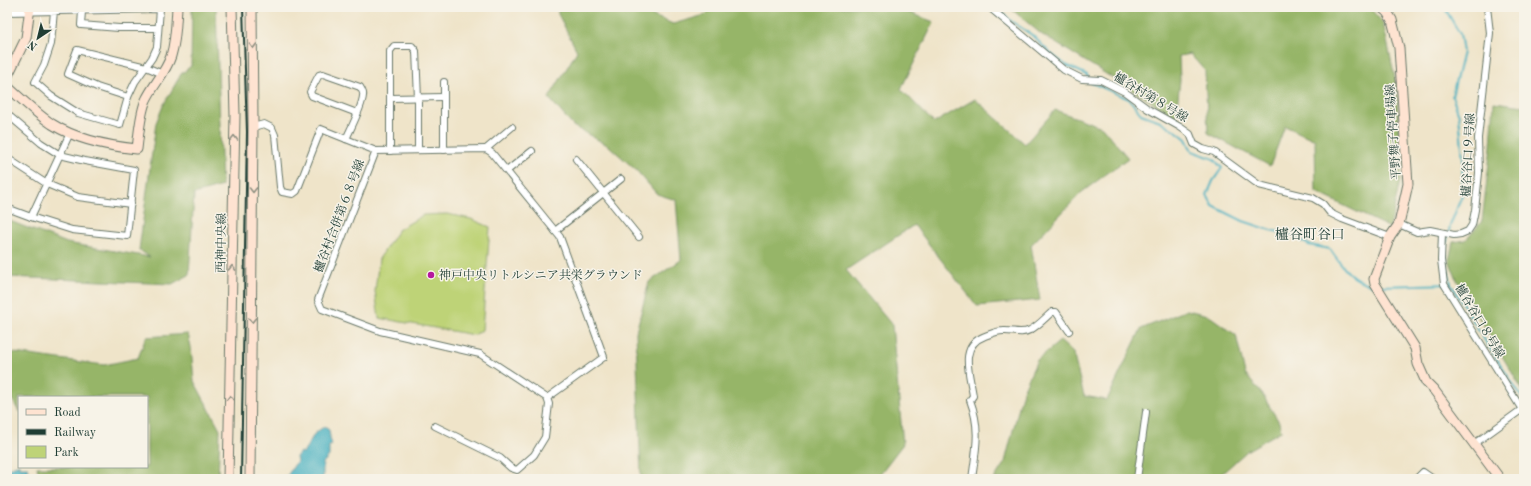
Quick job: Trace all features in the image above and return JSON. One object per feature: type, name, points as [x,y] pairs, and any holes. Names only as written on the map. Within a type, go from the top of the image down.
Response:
[{"type":"street","points":[[7,86],[52,124],[70,133],[93,142],[137,149],[141,120],[146,100],[171,57],[176,37],[177,7]]},
{"type":"street","name":"西神中央線","points":[[228,479],[235,115],[232,7]]},
{"type":"street","points":[[252,7],[252,479]]},
{"type":"street","name":"櫨谷村第８号線","points":[[989,7],[1064,70],[1082,79],[1101,80],[1125,92],[1148,109],[1190,134],[1194,144],[1203,149],[1214,152],[1258,184],[1313,198],[1323,204],[1330,213],[1390,237]]},
{"type":"street","name":"平野舞子停車場線","points":[[1381,7],[1387,12],[1392,20],[1399,48],[1408,184],[1399,224],[1390,237],[1374,279],[1376,286],[1414,348],[1418,364],[1426,382],[1434,390],[1500,479]]},
{"type":"street","name":"櫨谷谷口９号線","points":[[1447,234],[1461,234],[1468,230],[1472,225],[1475,210],[1479,173],[1478,138],[1490,33],[1487,7]]},
{"type":"street","points":[[7,77],[26,38],[30,9]]},
{"type":"street","points":[[7,12],[30,9],[82,11],[160,9],[157,47],[128,97],[120,125],[78,113],[51,96],[34,82],[44,65],[51,44],[54,11]]},
{"type":"street","points":[[82,11],[81,25],[119,28],[158,28]]},
{"type":"street","points":[[390,151],[390,51],[394,46],[412,46],[416,51],[418,150]]},
{"type":"street","points":[[128,97],[68,74],[77,50],[146,67],[162,74]]},
{"type":"street","points":[[346,139],[357,113],[364,95],[360,87],[323,74],[319,75],[310,92],[312,96],[357,113]]},
{"type":"street","points":[[444,82],[444,150]]},
{"type":"street","points":[[391,98],[443,97]]},
{"type":"street","points":[[7,114],[41,143],[60,155],[97,164],[134,170],[127,236],[72,230],[7,208]]},
{"type":"street","name":"櫨谷村合併第６８号線","points":[[253,127],[264,124],[272,128],[275,135],[280,187],[282,192],[288,194],[293,194],[297,191],[321,129],[376,151],[318,300],[322,309],[380,331],[480,354],[546,398]]},
{"type":"street","points":[[486,149],[512,127]]},
{"type":"street","points":[[31,217],[70,133]]},
{"type":"street","points":[[376,151],[486,149],[492,153],[508,170],[560,237],[604,357],[546,398],[549,404],[545,437],[534,455],[518,470],[511,468],[500,458],[435,426]]},
{"type":"street","points":[[508,170],[532,151]]},
{"type":"street","points":[[7,158],[46,184],[78,197],[131,204]]},
{"type":"street","points":[[576,159],[639,237]]},
{"type":"street","points":[[555,231],[621,179]]},
{"type":"street","points":[[1399,224],[1417,232],[1430,230],[1447,234]]},
{"type":"street","name":"櫨谷谷口８号線","points":[[1447,234],[1441,260],[1444,284],[1523,412]]},
{"type":"street","points":[[972,479],[978,431],[976,415],[970,400],[974,396],[967,360],[970,346],[979,338],[999,331],[1008,330],[1018,333],[1030,330],[1052,312],[1056,312],[1069,331]]},
{"type":"street","points":[[1137,479],[1146,412]]},
{"type":"street","points":[[1474,444],[1523,412]]},
{"type":"street","points":[[1416,479],[1423,472],[1432,479]]},
{"type":"green space","points":[[192,7],[216,7],[222,186],[194,194],[189,275],[172,284],[7,277],[7,220],[67,243],[150,257],[139,250],[156,123],[163,106],[181,74],[191,66]]},
{"type":"green space","points":[[558,7],[649,7],[651,15],[673,24],[705,15],[713,7],[895,7],[934,22],[901,89],[934,123],[975,99],[1025,144],[1055,110],[1102,127],[1128,158],[1082,192],[1031,245],[1040,300],[977,306],[914,225],[846,270],[892,325],[903,444],[879,475],[871,479],[641,479],[636,332],[649,282],[681,260],[676,200],[657,194],[637,171],[609,146],[573,126],[549,98],[577,51],[558,14]]},
{"type":"green space","points":[[1009,7],[1369,7],[1383,23],[1396,82],[1401,176],[1390,228],[1316,192],[1315,140],[1285,126],[1270,166],[1208,133],[1205,71],[1190,54],[1179,56],[1180,80],[1176,117],[1041,34]]},
{"type":"green space","points":[[1494,102],[1524,106],[1524,393],[1457,280],[1449,260],[1453,242],[1466,240],[1482,221],[1491,146]]},
{"type":"green space","name":"神戸中央リトルシニア共栄グラウンド","points":[[447,214],[471,219],[490,227],[482,330],[474,335],[379,318],[375,291],[379,259],[398,230],[423,215]]},
{"type":"green space","points":[[1187,310],[1208,315],[1236,335],[1245,374],[1262,394],[1279,422],[1281,431],[1248,450],[1216,479],[994,479],[1005,462],[1023,391],[1037,360],[1060,341],[1073,353],[1084,396],[1107,400],[1141,329]]},
{"type":"green space","points":[[188,334],[191,347],[194,381],[220,429],[218,479],[40,479],[37,468],[148,468],[148,396],[18,396],[18,410],[7,390],[7,352],[104,365],[138,358],[146,337]]},
{"type":"water","points":[[325,426],[329,430],[331,444],[329,447],[329,456],[323,463],[323,479],[285,479],[297,461],[296,457],[300,452],[303,453],[315,433]]},
{"type":"water","points":[[18,464],[18,468],[28,468],[31,479],[7,479],[7,469]]},
{"type":"waterway","points":[[996,7],[1011,21],[1032,35],[1050,53],[1066,65],[1087,75],[1088,77]]},
{"type":"waterway","points":[[1444,7],[1460,34],[1463,52],[1452,96],[1459,115],[1463,159],[1462,195],[1450,226],[1445,249],[1446,263],[1451,284],[1524,401]]},
{"type":"waterway","points":[[1091,81],[1092,83],[1129,99],[1141,114],[1160,121],[1180,134],[1186,139],[1192,151],[1214,159],[1222,168],[1213,181],[1207,195],[1213,206],[1243,221],[1270,230],[1289,234],[1309,245],[1330,249],[1347,272],[1358,280],[1372,285]]},
{"type":"waterway","points":[[1380,286],[1451,284]]},
{"type":"railway","points":[[241,479],[247,132],[243,7]]},
{"type":"place","name":"神戸中央リトルシニア共栄グラウンド","points":[[431,275]]},
{"type":"district","name":"櫨谷町谷口","points":[[1310,234]]}]
